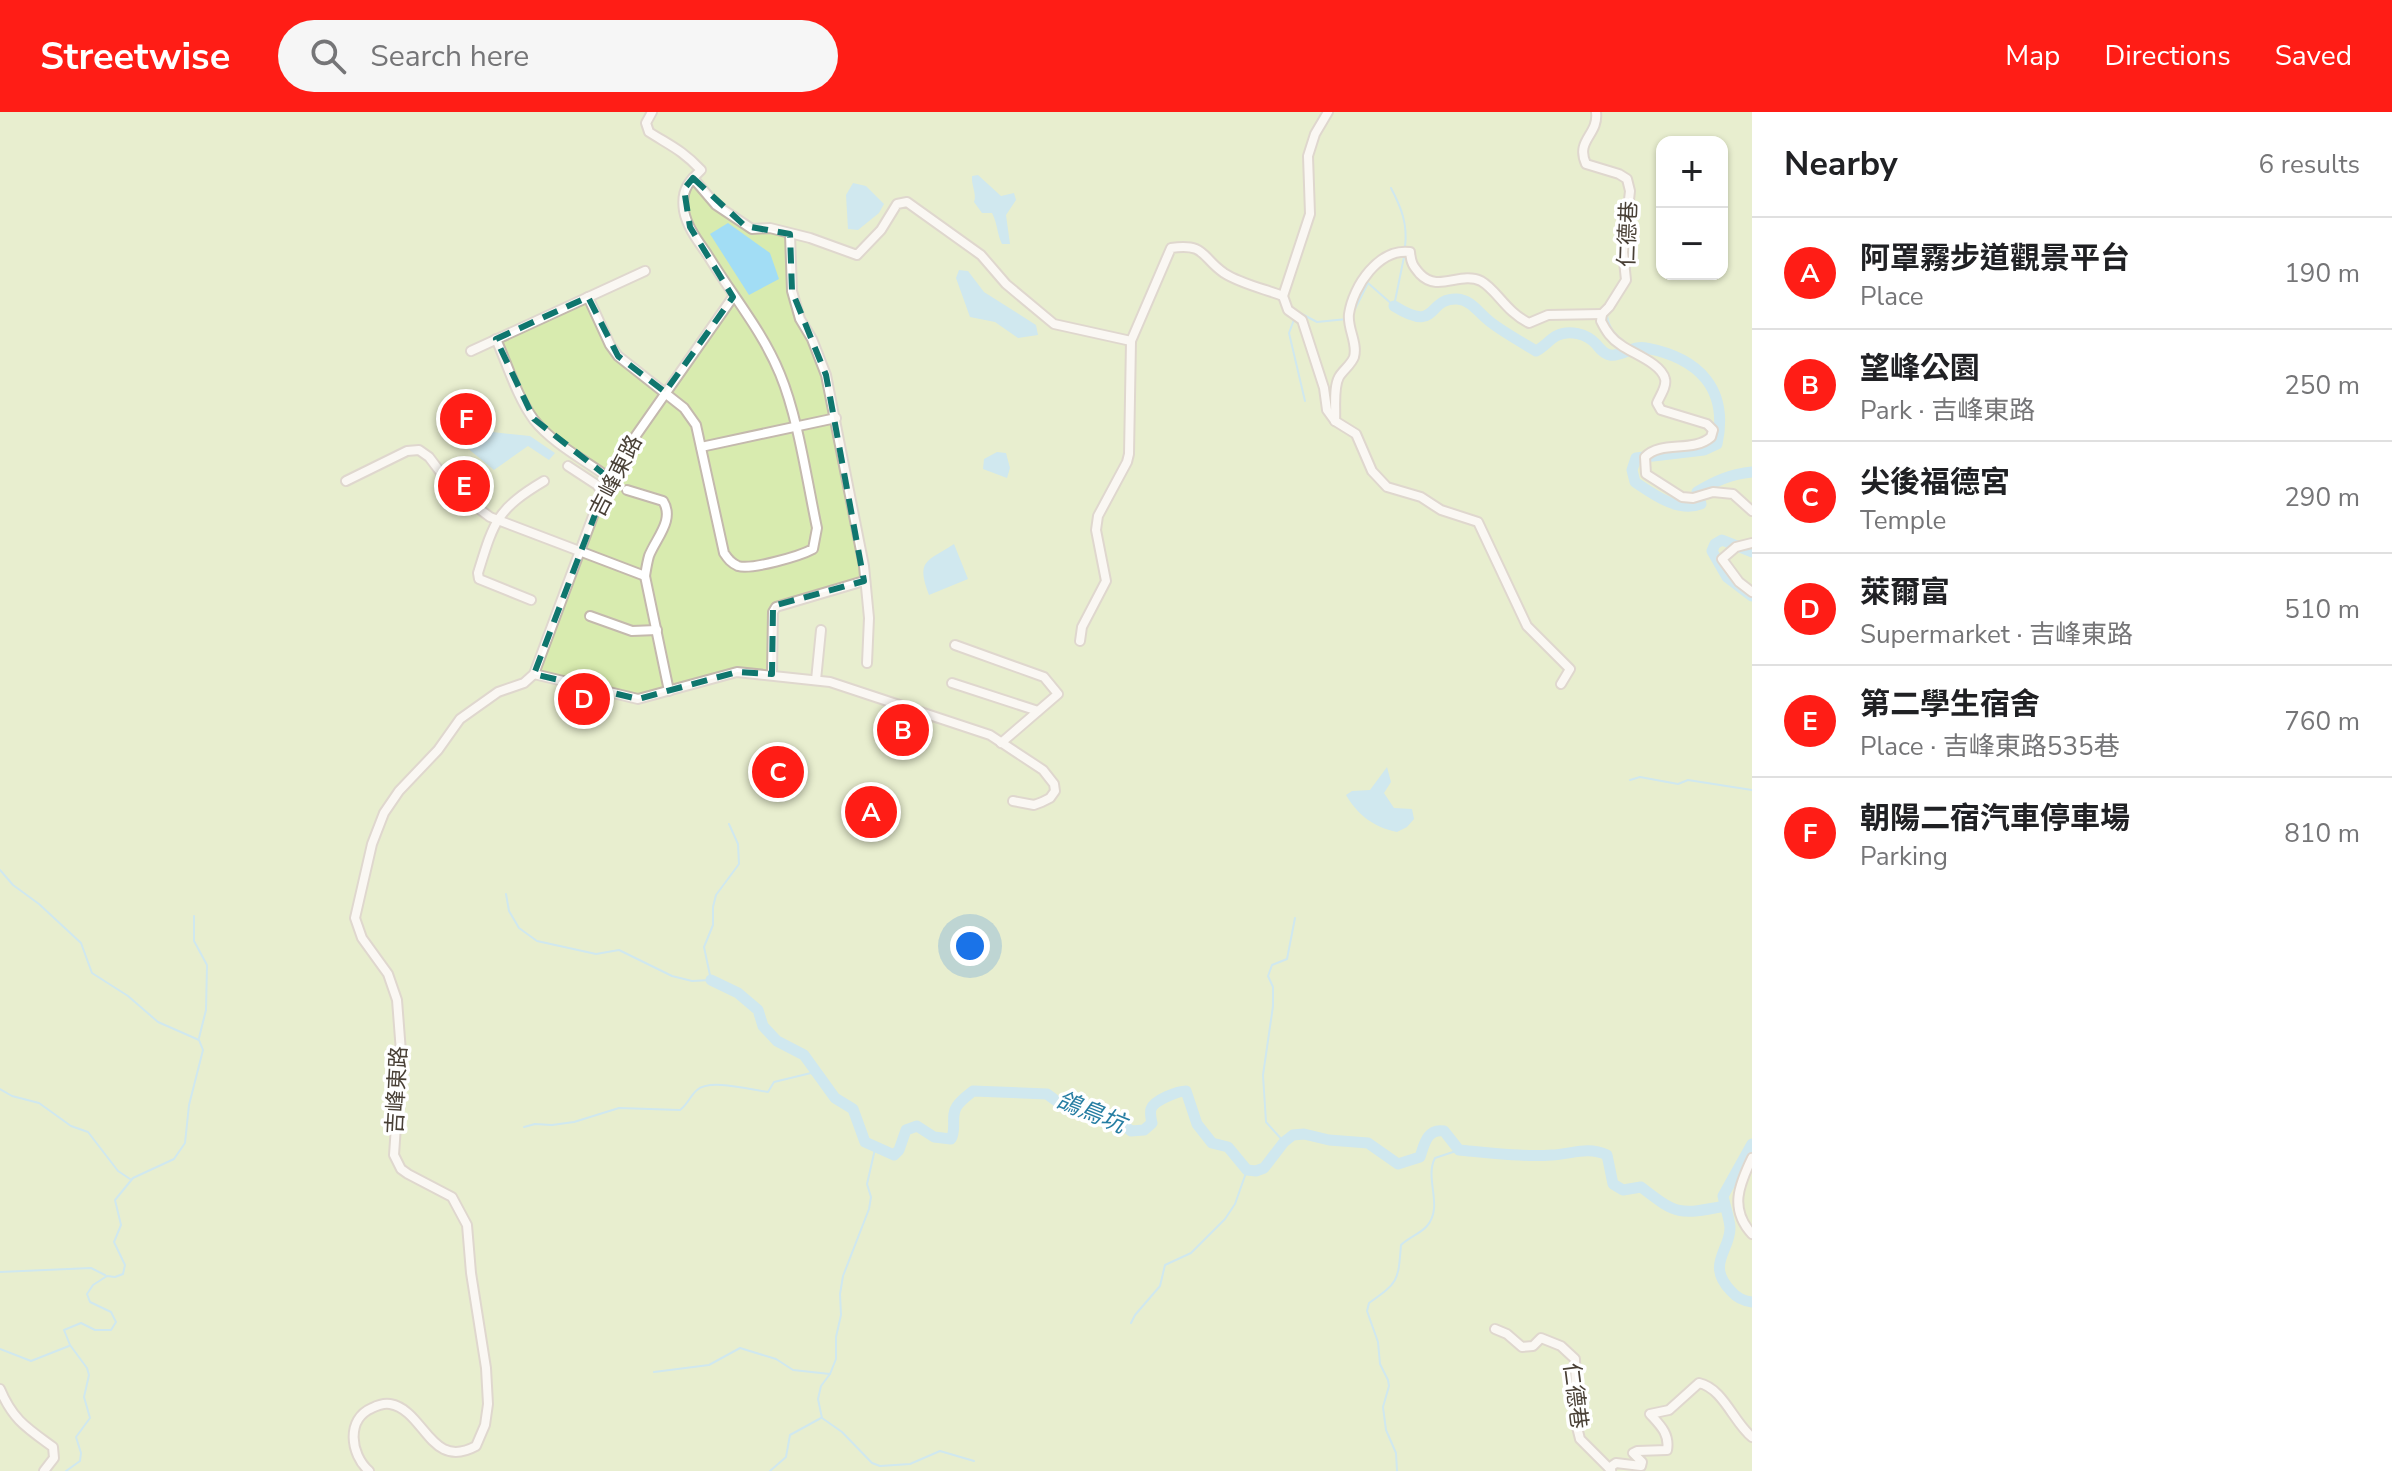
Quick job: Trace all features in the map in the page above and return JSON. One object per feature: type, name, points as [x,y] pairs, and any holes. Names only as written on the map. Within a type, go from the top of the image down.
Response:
[{"type":"street","points":[[588,297],[618,356],[691,415],[728,561],[744,567],[813,549],[817,528],[780,373],[757,329],[733,297],[690,227],[684,210],[684,189],[701,170],[680,149],[649,132],[646,123],[652,112]]},
{"type":"street","points":[[1328,112],[1315,134],[1308,156],[1310,214],[1283,296],[1288,310],[1297,316],[1324,388],[1327,410],[1335,421],[1356,434],[1372,471],[1387,487],[1421,497],[1441,510],[1478,522],[1527,626],[1570,669],[1561,684]]},
{"type":"street","name":"仁德巷","points":[[1596,112],[1595,127],[1582,146],[1581,153],[1586,164],[1627,179],[1630,191],[1623,252],[1626,280],[1602,314]]},
{"type":"street","points":[[693,178],[716,205],[745,226],[752,229],[770,228],[810,238],[857,255],[881,230],[897,204],[907,202],[981,255],[1006,284],[1054,324],[1131,341]]},
{"type":"street","points":[[790,234],[792,291],[800,319],[812,339],[826,375],[864,566],[869,618],[867,663]]},
{"type":"street","points":[[1080,641],[1082,627],[1106,581],[1096,530],[1098,516],[1129,454],[1131,341],[1171,248],[1186,246],[1200,249],[1224,273],[1283,296]]},
{"type":"street","points":[[1335,421],[1337,380],[1353,360],[1355,348],[1349,314],[1363,281],[1375,265],[1400,251],[1410,252],[1412,265],[1427,281],[1481,281],[1515,316],[1529,323],[1558,314],[1602,314],[1601,321],[1609,336],[1663,375],[1666,385],[1657,403],[1661,410],[1707,424],[1713,430],[1711,437],[1702,444],[1651,451],[1645,457],[1646,474],[1682,497],[1693,498],[1713,492],[1733,494],[1752,511]]},
{"type":"street","points":[[471,351],[645,271]]},
{"type":"street","name":"吉峰東路","points":[[369,1471],[362,1465],[354,1442],[357,1419],[365,1411],[387,1403],[398,1407],[436,1447],[457,1455],[476,1446],[485,1425],[488,1404],[485,1355],[471,1273],[467,1225],[452,1197],[401,1169],[394,1155],[401,1052],[397,1000],[388,974],[358,929],[355,918],[377,829],[399,791],[438,750],[460,719],[498,692],[524,683],[534,674],[609,478],[632,439],[733,297]]},
{"type":"street","points":[[496,339],[534,419],[546,433],[609,478]]},
{"type":"street","points":[[701,447],[836,418]]},
{"type":"street","points":[[346,481],[407,451],[419,450],[429,457],[454,490],[497,520],[645,576]]},
{"type":"street","points":[[568,466],[597,485],[602,492]]},
{"type":"street","points":[[531,600],[479,579],[484,554],[497,520],[507,505],[544,481]]},
{"type":"street","points":[[627,490],[663,501],[668,508],[668,517],[648,559],[645,576],[669,691]]},
{"type":"street","points":[[1752,543],[1738,546],[1722,559],[1739,582],[1752,592]]},
{"type":"street","points":[[772,674],[773,612],[776,607],[864,581]]},
{"type":"street","points":[[590,616],[632,631],[657,630]]},
{"type":"street","points":[[816,680],[821,630]]},
{"type":"street","points":[[955,645],[1044,677],[1058,694],[1001,743]]},
{"type":"street","points":[[534,674],[638,699],[737,672],[830,682],[990,735],[1043,770],[1054,784],[1055,791],[1042,802],[1034,805],[1013,801]]},
{"type":"street","points":[[952,683],[1038,711]]},
{"type":"street","points":[[1752,1158],[1736,1198],[1744,1225],[1752,1234]]},
{"type":"street","name":"仁德巷","points":[[1495,1329],[1507,1334],[1522,1347],[1533,1346],[1541,1338],[1561,1346],[1575,1359],[1580,1439],[1610,1470],[1616,1463],[1641,1466],[1642,1462],[1633,1453],[1637,1451],[1667,1450],[1664,1429],[1650,1414],[1669,1410],[1699,1383],[1704,1383],[1719,1395],[1752,1437]]},
{"type":"street","points":[[0,1389],[8,1409],[21,1425],[53,1447],[54,1458],[44,1471]]},
{"type":"highlighted area","points":[[693,178],[745,226],[790,234],[792,291],[826,375],[864,581],[773,606],[772,674],[737,672],[638,699],[534,674],[609,478],[534,419],[496,339],[588,297],[618,356],[665,392],[733,297],[690,227],[684,189]]},
{"type":"green space","points":[[0,112],[1752,112],[1752,1471],[0,1471]]},
{"type":"water","points":[[978,175],[1001,196],[1014,193],[1016,200],[1006,215],[1010,244],[1002,244],[992,213],[982,213],[974,202],[972,176]]},
{"type":"water","points":[[853,183],[866,186],[884,204],[879,213],[858,230],[848,229],[846,195]]},
{"type":"water","points":[[728,223],[770,253],[779,279],[749,295],[710,234]]},
{"type":"water","points":[[959,270],[968,271],[984,292],[1036,325],[1038,335],[1018,338],[995,322],[970,317],[956,278]]},
{"type":"water","points":[[492,432],[530,436],[555,453],[549,460],[528,446],[494,470],[466,447]]},
{"type":"water","points":[[997,452],[1006,453],[1010,468],[1007,478],[983,469],[984,459]]},
{"type":"water","points":[[954,544],[968,579],[929,595],[923,575],[926,563]]},
{"type":"water","points":[[1387,767],[1391,782],[1384,793],[1394,808],[1412,809],[1414,819],[1397,832],[1367,819],[1346,795],[1352,791],[1370,790]]},
{"type":"waterway","points":[[1391,188],[1403,216],[1405,247]]},
{"type":"waterway","points":[[1627,249],[1629,271]]},
{"type":"waterway","points":[[1394,306],[1404,257]]},
{"type":"waterway","points":[[1352,315],[1368,283],[1394,306]]},
{"type":"waterway","points":[[1611,310],[1619,299]]},
{"type":"waterway","points":[[1394,306],[1418,317],[1426,316],[1447,300],[1462,300],[1498,328],[1536,351],[1556,336],[1572,333],[1592,340],[1610,355],[1646,348],[1681,359],[1695,368],[1714,392],[1720,424],[1717,444],[1704,450],[1636,458],[1632,470],[1635,482],[1666,501],[1692,506],[1701,504],[1697,492],[1704,488],[1730,476],[1752,472]]},
{"type":"waterway","points":[[1300,313],[1317,322],[1347,319]]},
{"type":"waterway","points":[[1607,315],[1613,331],[1633,348]]},
{"type":"waterway","points":[[1295,317],[1289,333],[1305,401]]},
{"type":"waterway","points":[[1752,552],[1722,540],[1715,544],[1712,551],[1727,577],[1752,596]]},
{"type":"waterway","points":[[1630,780],[1640,777],[1678,784],[1688,780],[1752,790]]},
{"type":"waterway","points":[[506,894],[509,911],[519,928],[537,941],[596,954],[619,950],[672,976],[692,981],[711,980],[704,947],[713,925],[713,907],[716,895],[739,864],[738,844],[729,824]]},
{"type":"waterway","points":[[0,870],[13,885],[39,904],[81,943],[92,973],[128,996],[158,1022],[199,1040],[203,1050],[189,1105],[185,1143],[174,1159],[133,1178],[115,1200],[121,1225],[114,1242],[125,1265],[123,1274],[107,1276],[93,1285],[87,1294],[90,1302],[111,1312],[116,1322],[111,1330],[95,1330],[81,1323],[64,1330],[70,1345],[87,1368],[89,1375],[84,1397],[90,1418],[76,1437],[80,1461],[66,1471]]},
{"type":"waterway","points":[[194,916],[194,941],[207,965],[206,1010],[199,1038]]},
{"type":"waterway","points":[[1284,1142],[1266,1122],[1263,1075],[1273,1006],[1273,987],[1268,976],[1272,965],[1287,959],[1295,918]]},
{"type":"waterway","name":"鴿鳥坑","points":[[711,980],[738,993],[758,1010],[763,1026],[777,1041],[804,1055],[835,1098],[853,1109],[865,1142],[894,1155],[906,1130],[917,1126],[934,1137],[951,1139],[955,1110],[973,1091],[1047,1094],[1080,1113],[1115,1118],[1131,1131],[1144,1130],[1152,1123],[1151,1109],[1157,1102],[1186,1091],[1197,1124],[1212,1143],[1228,1147],[1247,1170],[1264,1168],[1293,1135],[1368,1143],[1398,1164],[1420,1157],[1430,1135],[1444,1131],[1459,1150],[1529,1155],[1600,1152],[1607,1155],[1613,1184],[1623,1190],[1641,1187],[1671,1208],[1679,1210],[1698,1211],[1725,1206]]},
{"type":"waterway","points":[[524,1127],[574,1122],[619,1108],[680,1110],[697,1090],[711,1085],[768,1092],[774,1082],[811,1073],[822,1079]]},
{"type":"waterway","points":[[0,1089],[12,1096],[39,1103],[71,1126],[88,1132],[118,1171],[130,1179]]},
{"type":"waterway","name":"鴿鳥坑","points":[[1752,1144],[1723,1196],[1730,1227],[1720,1265],[1720,1273],[1731,1291],[1740,1299],[1752,1302]]},
{"type":"waterway","points":[[875,1149],[867,1184],[871,1197],[869,1209],[843,1276],[836,1359],[821,1386],[818,1399],[822,1418],[842,1432],[872,1463],[880,1466],[910,1464],[940,1451],[974,1461]]},
{"type":"waterway","points":[[1397,1471],[1396,1453],[1386,1430],[1383,1407],[1388,1380],[1380,1364],[1378,1342],[1367,1311],[1369,1303],[1395,1280],[1401,1245],[1424,1229],[1432,1218],[1432,1166],[1435,1158],[1459,1150]]},
{"type":"waterway","points":[[1131,1323],[1160,1286],[1165,1265],[1191,1253],[1225,1219],[1235,1204],[1247,1170]]},
{"type":"waterway","points":[[0,1272],[91,1268],[105,1275]]},
{"type":"waterway","points":[[0,1349],[31,1361],[69,1346]]},
{"type":"waterway","points":[[654,1372],[709,1365],[740,1348],[776,1359],[793,1370],[830,1374]]},
{"type":"waterway","points":[[770,1471],[786,1457],[790,1435],[821,1418]]},
{"type":"place","name":"朝陽二宿汽車停車場","points":[[466,419]]},
{"type":"place","name":"第二學生宿舍","points":[[464,486]]},
{"type":"place","name":"萊爾富","points":[[584,699]]},
{"type":"place","name":"望峰公園","points":[[903,730]]},
{"type":"place","name":"尖後福德宮","points":[[778,772]]},
{"type":"place","name":"阿罩霧步道觀景平台","points":[[871,812]]}]
